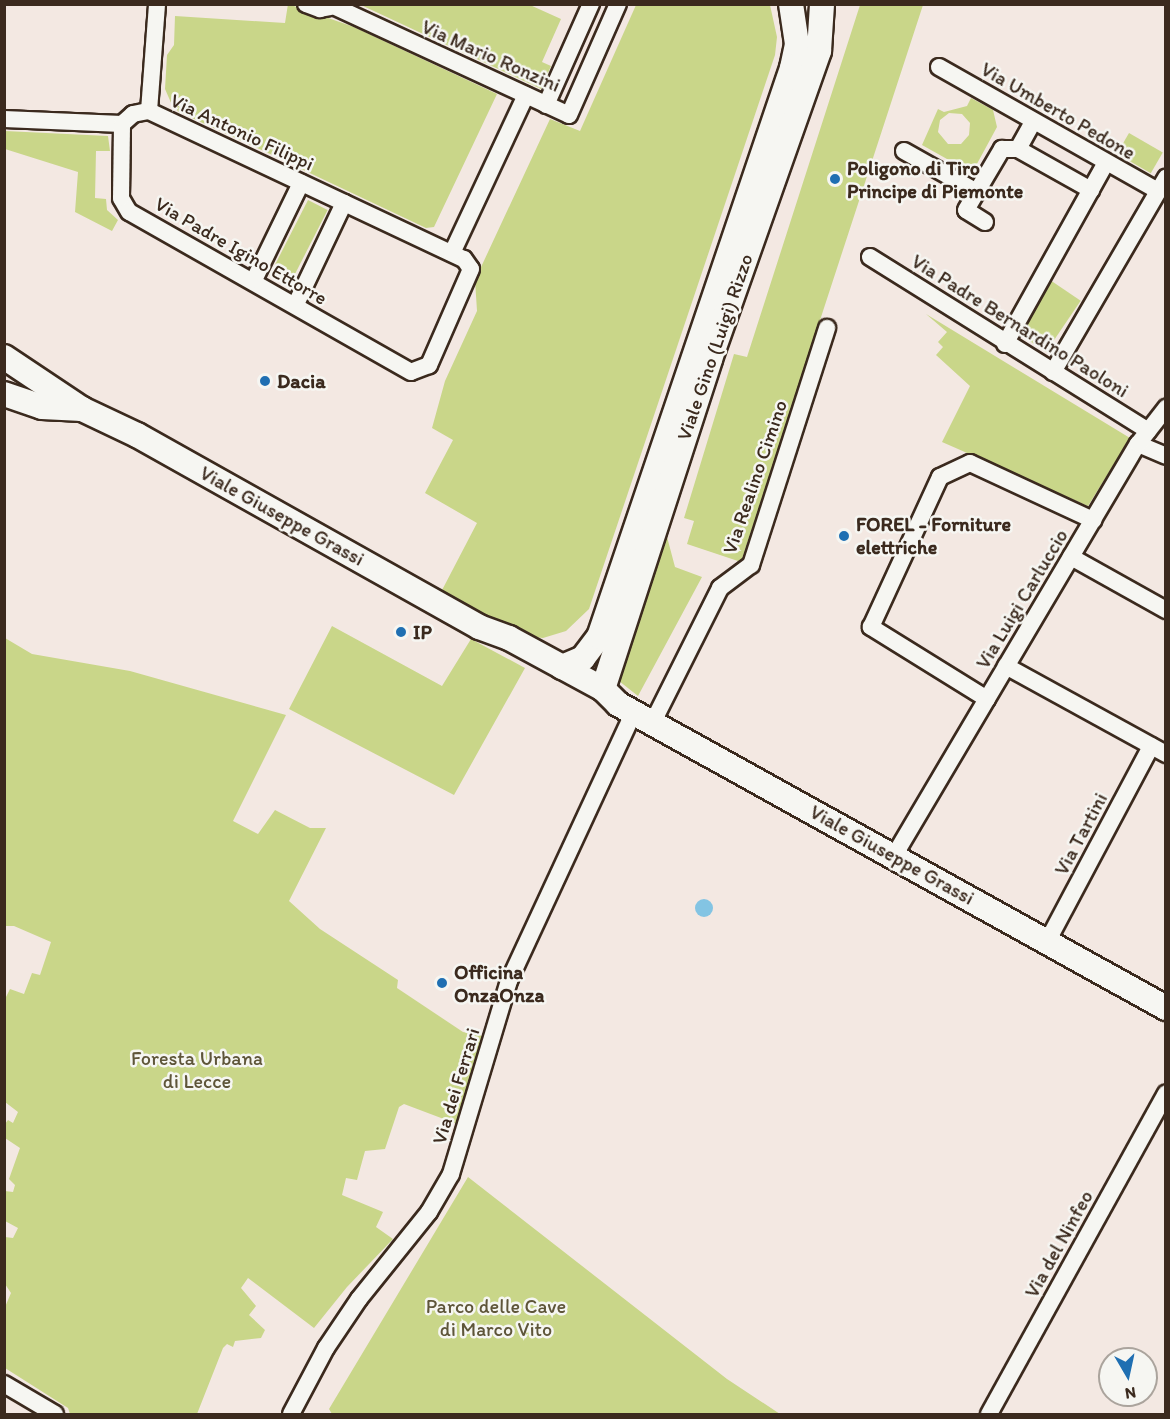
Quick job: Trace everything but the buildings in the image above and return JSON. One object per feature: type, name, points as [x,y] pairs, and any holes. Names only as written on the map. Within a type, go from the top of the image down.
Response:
[{"type":"main road","name":"Viale Gino (Luigi) Rizzo","points":[[562,667],[583,658],[599,637],[792,68],[796,44],[791,4]]},
{"type":"main road","name":"Viale Gino (Luigi) Rizzo","points":[[627,707],[710,359],[819,51],[822,4]]},
{"type":"main road","name":"Viale Giuseppe Grassi","points":[[6,361],[82,409],[156,445],[479,627],[562,667],[627,707],[1166,1008]]},
{"type":"main road","name":"Viale Giuseppe Grassi","points":[[4,394],[42,407],[82,409]]},
{"type":"main road","name":"Viale Giuseppe Grassi","points":[[479,627],[506,649],[604,702],[627,707]]},
{"type":"street","points":[[149,111],[156,4]]},
{"type":"street","name":"Via Mario Ronzini","points":[[306,4],[320,9],[329,6],[569,115],[618,4]]},
{"type":"street","points":[[546,105],[591,4]]},
{"type":"street","name":"Via Umberto Pedone","points":[[939,67],[1105,164],[1162,184]]},
{"type":"street","points":[[452,253],[526,95]]},
{"type":"street","name":"Via Antonio Filippi","points":[[4,119],[122,124],[133,114],[149,111],[452,253]]},
{"type":"street","points":[[1018,149],[1033,122]]},
{"type":"street","name":"Via Padre Igino Ettorre","points":[[122,124],[123,206],[411,372],[429,365],[471,269],[464,259],[452,253]]},
{"type":"street","points":[[985,222],[966,210],[1002,149],[1018,149],[1091,190]]},
{"type":"street","points":[[904,151],[977,192]]},
{"type":"street","points":[[1005,344],[1105,164]]},
{"type":"street","points":[[254,280],[302,183]]},
{"type":"street","points":[[1053,372],[1162,184]]},
{"type":"street","points":[[296,304],[344,203]]},
{"type":"street","name":"Via Padre Bernardino Paoloni","points":[[870,257],[1005,344],[1053,372],[1166,456]]},
{"type":"street","name":"Via Realino Cimino","points":[[627,707],[720,588],[751,565],[827,328]]},
{"type":"street","name":"Via Luigi Carluccio","points":[[894,856],[1093,520],[1143,438],[1166,408]]},
{"type":"street","name":"Via Luigi Carluccio","points":[[987,699],[871,627],[940,477],[970,463],[1093,520]]},
{"type":"street","points":[[1071,557],[1166,610]]},
{"type":"street","points":[[1006,666],[1158,750]]},
{"type":"street","name":"Via dei Ferrari","points":[[291,1414],[346,1319],[429,1212],[451,1174],[509,981],[627,707]]},
{"type":"street","name":"Via Tartini","points":[[1047,942],[1158,750]]},
{"type":"street","name":"Via del Ninfeo","points":[[990,1414],[1166,1094]]},
{"type":"street","points":[[4,1384],[55,1414]]},
{"type":"green space","points":[[288,4],[354,27],[497,94],[434,227],[426,228],[297,167],[300,160],[286,155],[283,160],[179,112],[172,105],[165,89],[167,55],[174,45],[175,16],[285,23]]},
{"type":"green space","points":[[361,5],[530,5],[561,19],[542,62],[551,66],[541,89]]},
{"type":"green space","points":[[636,5],[770,5],[777,37],[775,55],[589,609],[566,631],[543,638],[525,636],[440,594],[477,523],[425,493],[453,440],[432,428],[445,381],[477,311],[475,280],[550,119],[580,131]]},
{"type":"green space","name":"Poligono di Tiro Principe di Piemonte","points":[[860,5],[923,5],[741,562],[687,544],[694,521],[684,518],[734,354],[747,357]]},
{"type":"green space","points":[[971,98],[993,110],[997,127],[972,173],[922,145],[938,109],[944,112],[967,106]],"holes":[[[949,113],[962,114],[970,123],[969,135],[961,144],[948,144],[938,132],[940,120]]]},
{"type":"green space","points":[[5,131],[108,136],[110,151],[96,151],[95,198],[106,199],[107,210],[118,220],[112,231],[75,212],[78,172],[5,149]]},
{"type":"green space","points":[[1129,133],[1163,152],[1151,173],[1117,154]]},
{"type":"green space","points":[[308,200],[328,210],[289,286],[269,276]]},
{"type":"green space","points":[[1050,280],[1081,301],[1046,352],[1015,331]]},
{"type":"green space","points":[[926,314],[1130,438],[1088,506],[942,442],[970,386],[936,355],[943,347],[938,342],[947,332]]},
{"type":"green space","points":[[666,533],[675,567],[702,577],[638,696],[619,681]]},
{"type":"green space","points":[[332,626],[442,686],[471,639],[525,668],[454,795],[289,709]]},
{"type":"green space","name":"Foresta Urbana di Lecce","points":[[5,638],[32,654],[130,671],[286,715],[233,821],[258,834],[275,810],[310,828],[326,828],[289,901],[320,929],[398,980],[397,988],[463,1032],[483,1036],[457,1124],[404,1104],[399,1107],[385,1149],[365,1151],[357,1180],[346,1178],[342,1195],[383,1212],[376,1227],[393,1239],[347,1287],[314,1328],[248,1278],[241,1288],[256,1306],[249,1315],[265,1330],[261,1338],[235,1341],[233,1347],[227,1344],[223,1348],[197,1414],[70,1414],[68,1408],[5,1368],[5,1307],[11,1293],[5,1284],[5,1237],[13,1238],[18,1228],[5,1221],[5,1191],[13,1192],[15,1185],[9,1179],[20,1148],[5,1138],[5,1124],[8,1120],[13,1123],[18,1112],[5,1102],[5,999],[10,989],[24,994],[32,973],[40,975],[51,942],[14,926],[5,926]]},
{"type":"green space","name":"Parco delle Cave di Marco Vito","points":[[468,1177],[727,1379],[780,1414],[332,1414],[329,1409]]},
{"type":"water","points":[[704,899],[710,902],[713,908],[710,914],[704,917],[698,914],[695,908],[698,902]]},
{"type":"place","name":"Poligono di Tiro Principe di Piemonte","points":[[835,179]]},
{"type":"place","name":"Dacia","points":[[265,381]]},
{"type":"place","name":"FOREL - Forniture elettriche","points":[[844,536]]},
{"type":"place","name":"IP","points":[[401,632]]},
{"type":"place","name":"Officina OnzaOnza","points":[[442,983]]}]
